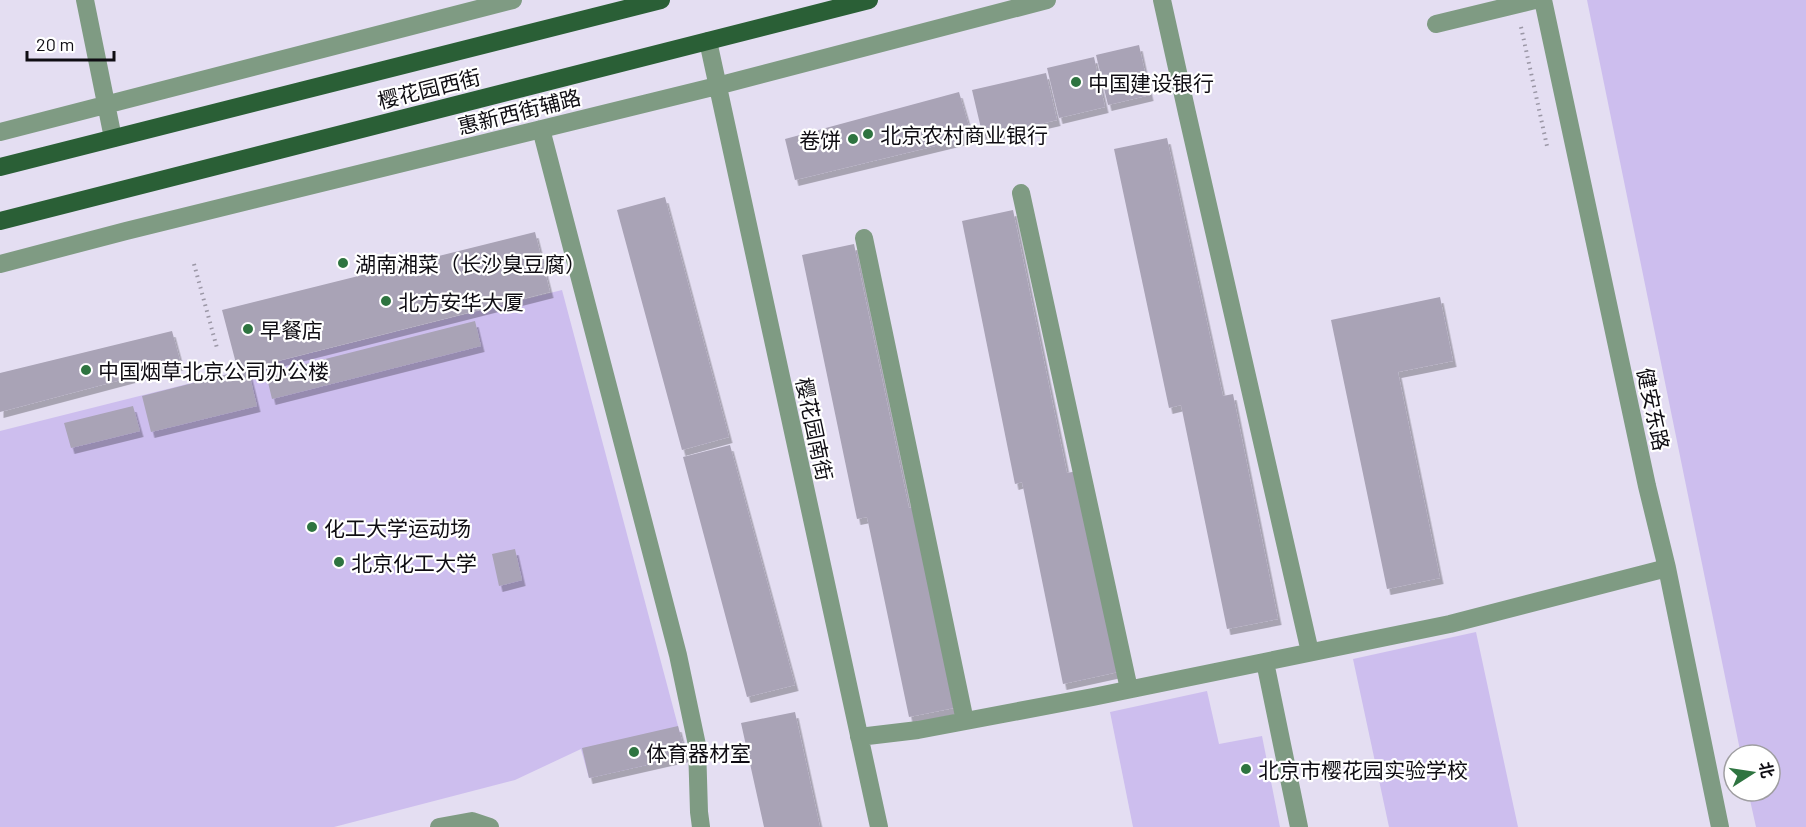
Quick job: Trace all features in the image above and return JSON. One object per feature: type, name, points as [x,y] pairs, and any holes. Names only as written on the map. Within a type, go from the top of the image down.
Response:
[{"type":"main road","name":"樱花园西街","points":[[0,167],[660,0]]},
{"type":"main road","name":"樱花园西街","points":[[0,221],[868,0]]},
{"type":"street","points":[[85,0],[113,138]]},
{"type":"street","points":[[0,132],[513,0]]},
{"type":"street","name":"惠新西街辅路","points":[[0,264],[717,86],[1047,0]]},
{"type":"street","points":[[1162,0],[1310,652]]},
{"type":"street","points":[[1436,24],[1535,0]]},
{"type":"street","name":"健安东路","points":[[1543,0],[1720,827]]},
{"type":"street","name":"樱花园南街","points":[[708,41],[879,827]]},
{"type":"street","points":[[541,129],[678,655],[697,745],[699,812],[702,827]]},
{"type":"street","points":[[1021,193],[1129,689]]},
{"type":"street","points":[[864,238],[965,721]]},
{"type":"street","points":[[859,737],[918,730],[1450,624],[1666,568]]},
{"type":"street","points":[[1264,662],[1299,827]]},
{"type":"street","points":[[439,827],[472,821],[490,827]]},
{"type":"path","points":[[194,264],[217,348]]},
{"type":"shaded area","points":[[1587,0],[1806,0],[1806,827],[1756,827],[1751,803],[1782,803],[1782,743],[1739,743]]},
{"type":"shaded area","name":"化工大学运动场","points":[[562,290],[686,756],[589,778],[581,749],[515,780],[334,827],[0,827],[0,431]]},
{"type":"shaded area","points":[[1476,632],[1518,827],[1389,827],[1353,659]]},
{"type":"shaded area","points":[[1207,691],[1219,744],[1262,736],[1280,827],[1133,827],[1110,712]]},
{"type":"building","points":[[1139,45],[1150,95],[1108,105],[1096,55]]},
{"type":"building","points":[[1094,57],[1105,107],[1059,118],[1047,68]]},
{"type":"building","points":[[1046,73],[1057,120],[983,137],[972,90]]},
{"type":"building","points":[[959,92],[972,137],[795,180],[785,139]]},
{"type":"building","points":[[1167,138],[1223,396],[1233,394],[1278,619],[1227,629],[1181,405],[1169,408],[1114,149]]},
{"type":"building","points":[[665,197],[729,437],[682,450],[617,210]]},
{"type":"building","points":[[1013,210],[1067,473],[1077,471],[1118,672],[1063,684],[1022,482],[1015,484],[962,221]]},
{"type":"building","name":"北方安华大厦","points":[[535,232],[550,292],[238,371],[222,310]]},
{"type":"building","points":[[854,244],[909,508],[916,506],[959,707],[909,717],[867,517],[857,519],[802,255]]},
{"type":"building","points":[[1440,297],[1453,361],[1398,372],[1440,578],[1387,589],[1331,320]]},
{"type":"building","points":[[475,321],[481,346],[272,399],[266,374]]},
{"type":"building","name":"中国烟草北京公司办公楼","points":[[172,331],[181,364],[0,412],[0,373]]},
{"type":"building","points":[[248,369],[257,406],[151,432],[142,396]]},
{"type":"building","points":[[133,406],[140,431],[71,448],[64,423]]},
{"type":"building","points":[[730,445],[795,685],[747,697],[683,457]]},
{"type":"building","points":[[515,549],[522,580],[499,586],[492,554]]},
{"type":"building","points":[[795,712],[820,827],[764,827],[741,723]]},
{"type":"building","name":"体育器材室","points":[[678,726],[686,756],[589,778],[582,748]]},
{"type":"place","name":"中国建设银行","points":[[1076,82]]},
{"type":"place","name":"北京农村商业银行","points":[[868,134]]},
{"type":"place","name":"卷饼","points":[[853,139]]},
{"type":"place","name":"湖南湘菜（长沙臭豆腐）","points":[[343,263]]},
{"type":"place","name":"北方安华大厦","points":[[386,301]]},
{"type":"place","name":"早餐店","points":[[248,329]]},
{"type":"place","name":"中国烟草北京公司办公楼","points":[[86,370]]},
{"type":"place","name":"化工大学运动场","points":[[312,527]]},
{"type":"place","name":"北京化工大学","points":[[339,562]]},
{"type":"place","name":"体育器材室","points":[[634,752]]},
{"type":"place","name":"北京市樱花园实验学校","points":[[1246,769]]}]
